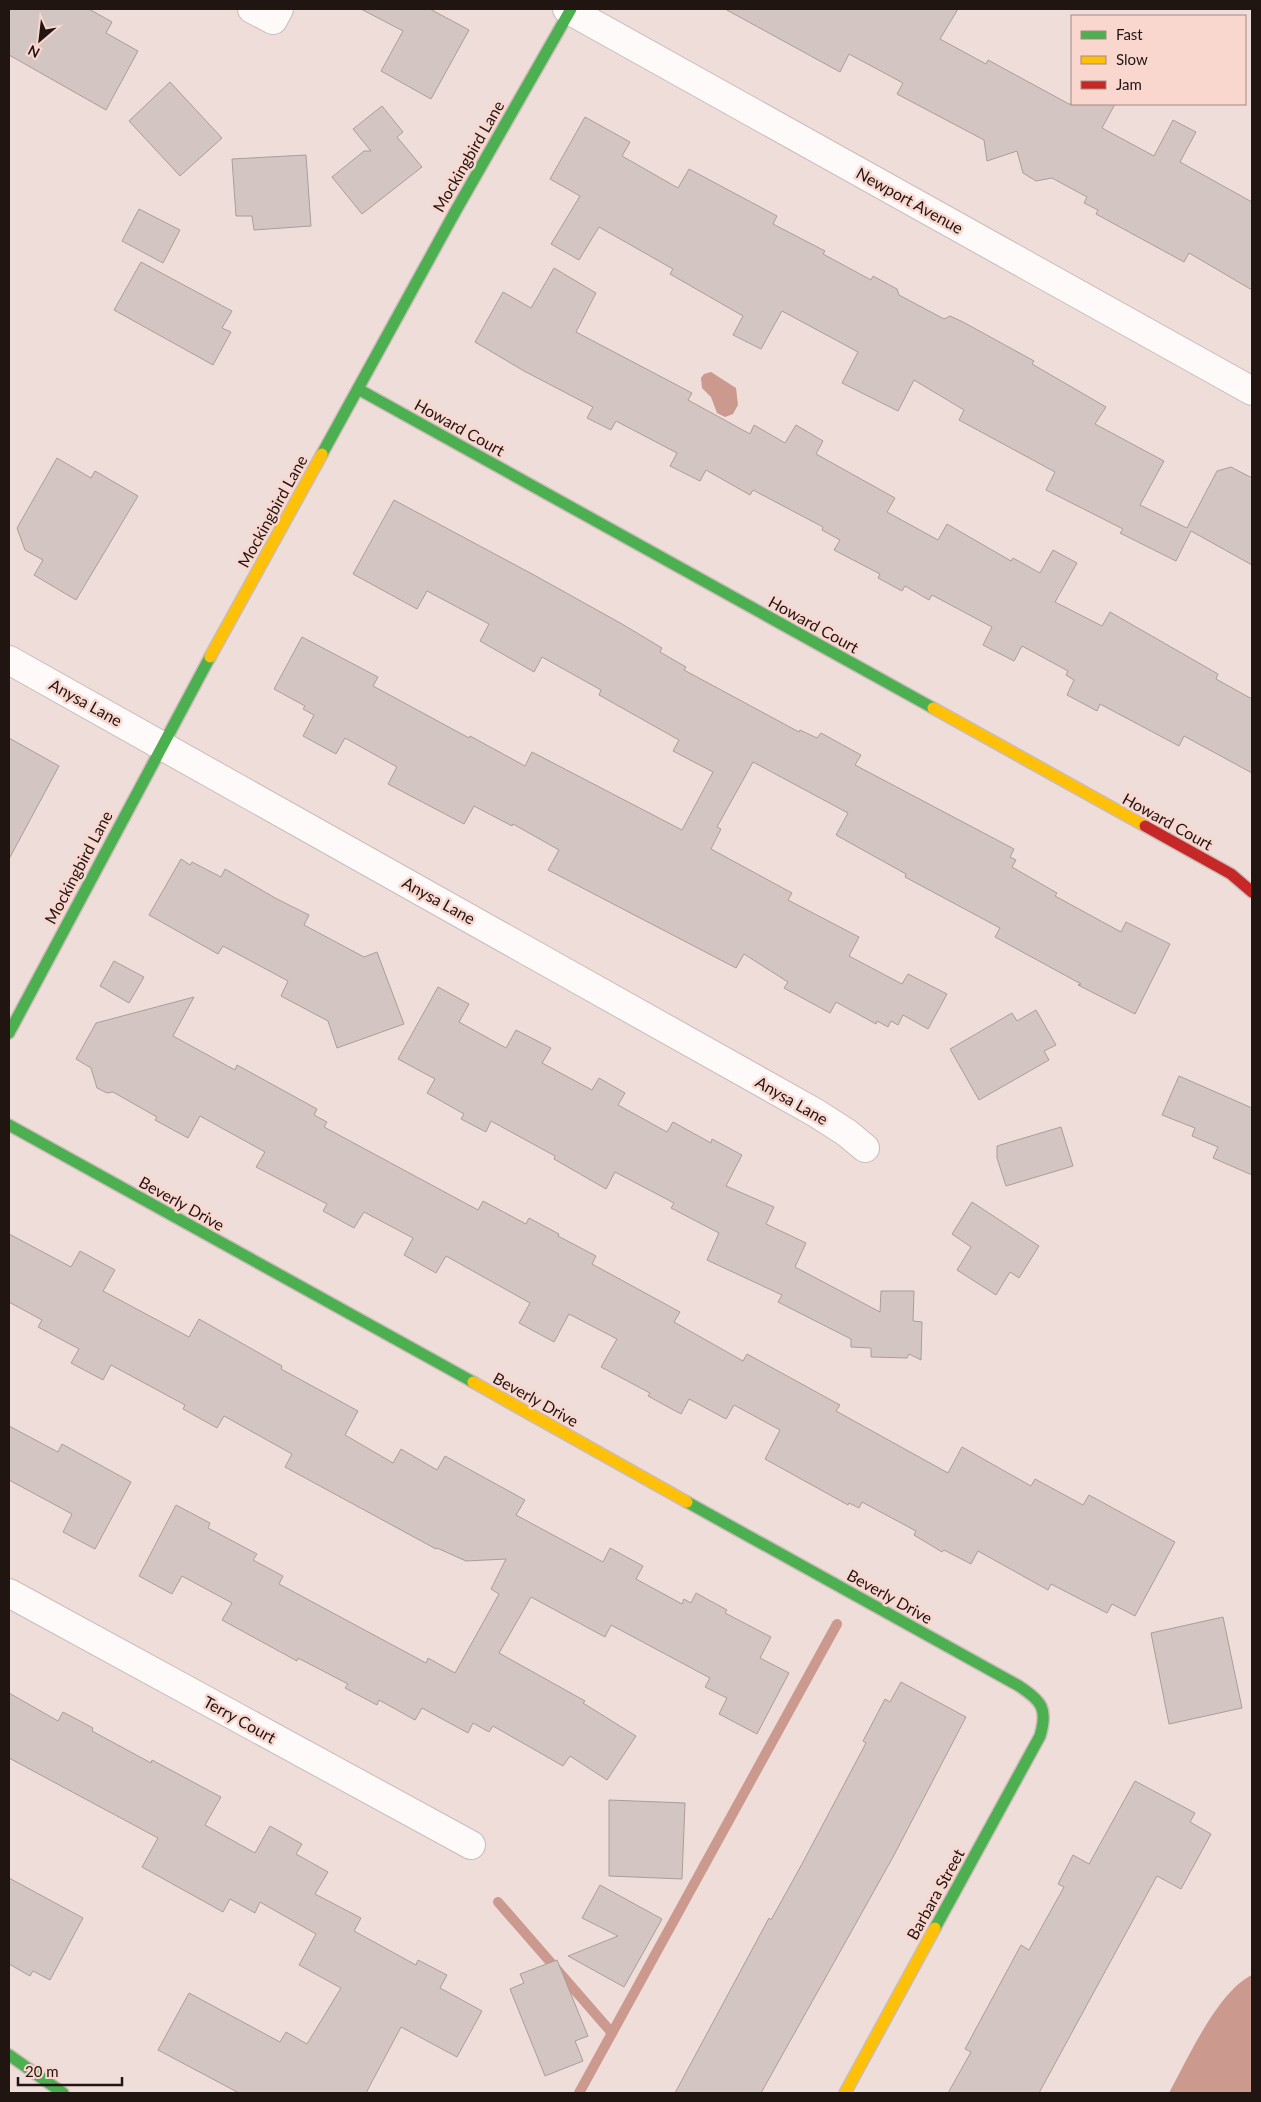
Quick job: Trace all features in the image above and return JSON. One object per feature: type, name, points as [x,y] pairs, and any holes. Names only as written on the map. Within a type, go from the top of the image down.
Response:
[{"type":"street","points":[[252,9],[273,20],[279,9]]},
{"type":"street","name":"Mockingbird Lane","points":[[9,1033],[162,744],[569,9]]},
{"type":"street","name":"Newport Avenue","points":[[569,9],[1252,391]]},
{"type":"street","name":"Howard Court","points":[[358,389],[1231,874],[1252,892]]},
{"type":"street","name":"Anysa Lane","points":[[9,660],[162,744],[816,1113],[847,1133],[864,1148]]},
{"type":"street","name":"Beverly Drive","points":[[9,1125],[1019,1686],[1037,1698],[1043,1707]]},
{"type":"street","name":"Terry Court","points":[[9,1593],[470,1845]]},
{"type":"street","name":"Barbara Street","points":[[844,2093],[1040,1736],[1044,1717],[1043,1707]]},
{"type":"street","points":[[9,2055],[63,2093]]},
{"type":"shaded area","points":[[711,372],[736,388],[738,405],[733,414],[725,417],[717,413],[711,397],[702,388],[701,378],[704,374]]},
{"type":"shaded area","points":[[1252,1975],[1252,2093],[1169,2093],[1204,2028],[1227,1996],[1239,1983]]},
{"type":"building","points":[[9,9],[89,9],[112,22],[106,33],[138,51],[106,110],[9,55]]},
{"type":"building","points":[[361,9],[430,9],[469,30],[431,99],[381,71],[403,31]]},
{"type":"building","points":[[725,9],[958,9],[940,39],[986,64],[988,60],[1071,105],[1114,105],[1102,128],[1154,156],[1173,120],[1196,132],[1180,162],[1252,202],[1252,290],[1189,253],[1184,262],[1096,214],[1098,210],[1084,203],[1087,197],[1052,178],[1036,181],[1023,173],[1017,151],[987,161],[984,140],[897,94],[903,83],[849,54],[840,72]]},
{"type":"building","points":[[170,82],[222,138],[180,176],[129,121]]},
{"type":"building","points":[[382,106],[403,132],[397,137],[422,167],[362,214],[332,177],[364,151],[371,151],[353,129]]},
{"type":"building","points":[[585,117],[630,142],[622,156],[678,188],[689,169],[777,216],[773,224],[825,251],[823,254],[871,280],[873,276],[897,289],[899,295],[944,319],[950,316],[963,322],[1034,361],[1032,364],[1106,407],[1095,424],[1164,461],[1140,505],[1187,528],[1217,471],[1231,467],[1252,478],[1252,565],[1191,531],[1176,561],[1120,533],[1123,529],[1046,490],[1055,472],[959,420],[964,410],[914,380],[898,411],[842,383],[858,352],[782,311],[761,349],[733,335],[743,316],[670,274],[673,269],[599,227],[579,260],[551,244],[580,196],[550,179]]},
{"type":"building","points":[[306,155],[311,226],[254,230],[252,216],[236,216],[232,159]]},
{"type":"building","points":[[139,209],[180,230],[163,263],[122,241]]},
{"type":"building","points":[[141,262],[232,311],[222,328],[231,332],[213,365],[114,310]]},
{"type":"building","points":[[554,268],[596,293],[576,332],[692,393],[688,400],[750,434],[754,425],[785,443],[796,425],[823,441],[816,454],[895,498],[887,512],[938,540],[947,524],[1011,561],[1013,558],[1040,573],[1053,550],[1077,563],[1055,602],[1102,626],[1110,612],[1218,674],[1216,679],[1252,699],[1252,773],[1184,736],[1179,746],[1100,704],[1097,711],[1067,695],[1074,680],[1066,675],[1068,671],[1022,646],[1014,661],[983,645],[992,627],[932,595],[929,600],[905,586],[902,591],[878,578],[880,574],[834,550],[840,540],[822,530],[823,527],[753,490],[750,495],[706,470],[700,481],[670,466],[677,453],[616,421],[611,430],[587,418],[593,407],[524,371],[475,342],[503,292],[531,308]]},
{"type":"building","points":[[57,458],[91,478],[95,471],[138,496],[76,600],[34,575],[43,560],[25,550],[17,528]]},
{"type":"building","points":[[394,500],[622,624],[662,648],[660,652],[686,667],[684,670],[799,732],[800,730],[817,738],[821,733],[861,755],[855,765],[1014,849],[1010,857],[1016,860],[1012,867],[1057,893],[1055,896],[1121,932],[1126,922],[1170,944],[1135,1014],[1078,985],[1081,984],[995,937],[1000,928],[905,877],[906,874],[836,835],[848,813],[753,762],[717,827],[721,829],[711,849],[792,893],[788,900],[859,937],[849,956],[902,984],[908,974],[947,994],[928,1029],[903,1015],[898,1025],[891,1021],[888,1027],[877,1021],[876,1024],[836,1002],[830,1013],[784,988],[788,982],[744,954],[736,968],[548,870],[559,850],[513,824],[512,826],[474,806],[464,824],[388,784],[397,767],[345,738],[336,754],[303,736],[314,715],[303,709],[305,706],[274,689],[302,637],[378,677],[373,686],[469,738],[470,736],[525,766],[532,752],[682,830],[713,772],[673,751],[679,740],[599,695],[601,690],[542,657],[534,672],[480,641],[489,624],[427,591],[417,609],[353,574]]},
{"type":"building","points":[[9,738],[59,766],[9,859]]},
{"type":"building","points":[[181,859],[190,865],[192,862],[221,877],[225,869],[309,915],[304,925],[364,957],[377,952],[404,1024],[337,1048],[328,1021],[281,996],[288,981],[223,946],[218,954],[149,915]]},
{"type":"building","points":[[114,961],[144,977],[129,1003],[100,986]]},
{"type":"building","points":[[438,987],[469,1004],[459,1022],[506,1048],[516,1030],[551,1048],[542,1063],[592,1090],[599,1078],[625,1093],[618,1105],[667,1132],[673,1122],[711,1143],[712,1139],[742,1155],[726,1186],[774,1207],[766,1224],[806,1243],[795,1267],[880,1312],[881,1291],[914,1291],[913,1321],[922,1322],[921,1360],[909,1354],[907,1358],[871,1357],[871,1348],[851,1347],[851,1339],[778,1302],[782,1295],[707,1260],[719,1233],[671,1208],[674,1203],[615,1172],[606,1189],[554,1159],[555,1156],[491,1121],[486,1132],[461,1119],[464,1114],[427,1093],[435,1079],[398,1059]]},
{"type":"building","points":[[194,997],[173,1036],[235,1070],[237,1065],[317,1109],[314,1115],[327,1122],[324,1127],[478,1210],[483,1201],[526,1224],[529,1218],[559,1234],[558,1236],[596,1256],[592,1264],[680,1312],[674,1322],[743,1361],[747,1354],[840,1405],[836,1411],[948,1473],[962,1447],[1031,1486],[1035,1479],[1083,1505],[1089,1495],[1175,1542],[1135,1616],[1112,1604],[1107,1613],[1051,1584],[1048,1590],[978,1551],[971,1564],[944,1550],[942,1552],[914,1535],[916,1531],[862,1502],[859,1508],[849,1503],[848,1505],[765,1459],[780,1430],[734,1405],[726,1419],[689,1399],[681,1414],[648,1396],[650,1393],[601,1367],[617,1339],[569,1314],[554,1342],[519,1323],[530,1303],[446,1256],[436,1273],[404,1255],[413,1238],[364,1212],[354,1228],[323,1211],[327,1204],[256,1167],[265,1152],[200,1116],[188,1138],[155,1120],[157,1117],[113,1092],[107,1093],[97,1088],[91,1068],[76,1059],[96,1023]]},
{"type":"building","points":[[1036,1010],[1056,1045],[1044,1051],[1049,1060],[979,1100],[950,1049],[1012,1013],[1017,1021]]},
{"type":"building","points":[[1179,1076],[1252,1108],[1252,1175],[1213,1158],[1218,1147],[1192,1136],[1195,1128],[1162,1115]]},
{"type":"building","points":[[1061,1127],[1073,1166],[1006,1186],[997,1158],[997,1146]]},
{"type":"building","points":[[972,1202],[1039,1246],[1019,1278],[1010,1272],[996,1295],[957,1270],[971,1247],[952,1234]]},
{"type":"building","points":[[9,1234],[71,1267],[80,1251],[115,1270],[103,1291],[189,1337],[199,1319],[282,1366],[281,1369],[358,1411],[345,1435],[393,1463],[401,1449],[437,1470],[445,1456],[525,1500],[516,1515],[603,1562],[610,1548],[643,1566],[636,1579],[682,1604],[684,1599],[691,1603],[696,1593],[727,1610],[725,1613],[771,1637],[760,1658],[789,1673],[757,1734],[719,1714],[727,1698],[705,1687],[710,1678],[611,1625],[605,1637],[531,1597],[499,1653],[585,1701],[583,1703],[636,1736],[607,1780],[570,1756],[563,1766],[493,1726],[489,1732],[473,1723],[468,1733],[422,1708],[415,1720],[379,1700],[377,1705],[345,1688],[348,1684],[298,1658],[297,1661],[222,1620],[232,1603],[182,1576],[172,1594],[139,1576],[176,1505],[210,1523],[208,1528],[257,1554],[253,1560],[283,1576],[279,1584],[426,1663],[428,1658],[455,1673],[499,1594],[491,1589],[506,1559],[466,1561],[436,1549],[285,1467],[292,1454],[224,1416],[217,1428],[183,1409],[185,1405],[111,1365],[103,1380],[71,1363],[79,1349],[38,1327],[42,1320],[9,1302]]},
{"type":"building","points":[[9,1426],[58,1452],[62,1444],[131,1482],[95,1549],[63,1532],[72,1514],[9,1480]]},
{"type":"building","points":[[1223,1617],[1242,1708],[1169,1724],[1151,1633]]},
{"type":"building","points":[[901,1682],[966,1717],[893,1857],[761,2093],[675,2093],[769,1918],[771,1920],[802,1864],[866,1743],[863,1741],[885,1699],[890,1702]]},
{"type":"building","points":[[9,1693],[58,1721],[63,1712],[93,1728],[92,1731],[151,1763],[152,1760],[221,1797],[205,1825],[255,1853],[270,1826],[302,1844],[296,1854],[328,1872],[315,1894],[361,1918],[354,1931],[416,1965],[418,1960],[447,1975],[440,1988],[482,2011],[457,2057],[401,2027],[366,2093],[239,2093],[158,2050],[189,1993],[280,2042],[286,2032],[307,2044],[341,1988],[299,1965],[316,1934],[260,1902],[255,1913],[230,1899],[223,1912],[142,1867],[158,1838],[9,1758]]},
{"type":"building","points":[[1135,1781],[1195,1813],[1190,1822],[1211,1834],[1181,1889],[1157,1876],[1039,2093],[948,2093],[971,2052],[965,2049],[1021,1945],[1029,1950],[1064,1887],[1058,1884],[1073,1855],[1089,1864]]},
{"type":"building","points":[[609,1800],[685,1803],[682,1879],[609,1876]]},
{"type":"building","points":[[9,1878],[83,1918],[50,1980],[33,1971],[30,1976],[9,1964]]},
{"type":"building","points":[[600,1885],[662,1919],[624,1987],[568,1956],[618,1936],[582,1918]]},
{"type":"building","points":[[557,1960],[588,2036],[575,2041],[583,2061],[545,2076],[510,1989],[524,1983],[520,1974]]},
{"type":"waterway","points":[[579,2093],[837,1624]]},
{"type":"waterway","points":[[498,1902],[612,2033]]},
{"type":"traffic: fast","points":[[322,454],[455,212],[571,9]]},
{"type":"traffic: fast","points":[[358,389],[933,708]]},
{"type":"traffic: fast","points":[[9,1033],[210,657]]},
{"type":"traffic: fast","points":[[9,1125],[473,1382]]},
{"type":"traffic: fast","points":[[687,1502],[1019,1686],[1033,1696],[1041,1706],[1043,1719],[1040,1736],[935,1928]]},
{"type":"traffic: fast","points":[[9,2055],[63,2093]]},
{"type":"traffic: slow","points":[[210,657],[322,454]]},
{"type":"traffic: slow","points":[[933,708],[1145,826]]},
{"type":"traffic: slow","points":[[473,1382],[687,1502]]},
{"type":"traffic: slow","points":[[845,2093],[935,1928]]},
{"type":"traffic: jam","points":[[1145,826],[1231,874],[1252,892]]}]
